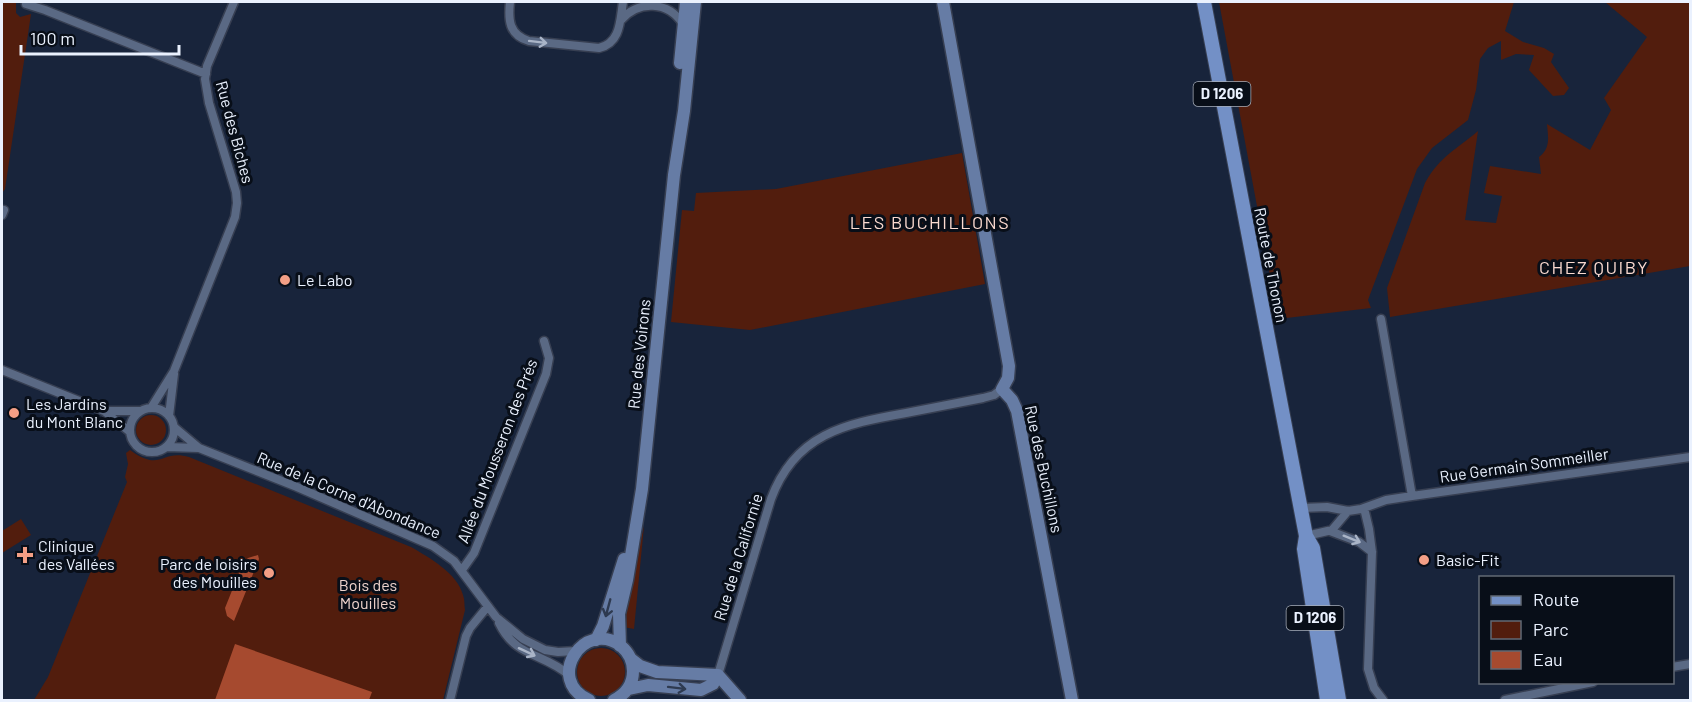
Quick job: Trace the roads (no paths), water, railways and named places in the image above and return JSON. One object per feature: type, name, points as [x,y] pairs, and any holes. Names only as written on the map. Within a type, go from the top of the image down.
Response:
[{"type":"main road","name":"Route de Thonon","points":[[1204,2],[1306,536],[1304,549],[1327,700]]},
{"type":"main road","name":"Route de Thonon","points":[[1306,536],[1313,548],[1339,700]]},
{"type":"street","name":"Rue des Biches","points":[[151,408],[174,371],[230,233],[237,203],[233,181],[205,84],[206,74],[234,2]]},
{"type":"street","points":[[510,2],[511,28],[517,36],[529,41],[594,48],[603,47],[614,39],[623,2]]},
{"type":"street","name":"Rue des Voirons","points":[[674,175],[676,111],[686,2]]},
{"type":"street","name":"Rue des Voirons","points":[[620,646],[618,614],[627,580],[642,489],[694,2]]},
{"type":"street","points":[[943,2],[1009,366],[1008,378],[1002,389]]},
{"type":"street","points":[[26,4],[206,74]]},
{"type":"street","points":[[620,20],[632,9],[653,4],[670,10],[683,24]]},
{"type":"street","points":[[1381,319],[1412,496]]},
{"type":"street","name":"Allée du Mousseron des Prés","points":[[462,570],[474,553],[546,374],[549,358],[544,341]]},
{"type":"street","points":[[2,370],[104,411],[130,432]]},
{"type":"street","name":"Rue des Biches","points":[[169,416],[174,371]]},
{"type":"street","name":"Rue de la Californie","points":[[718,675],[771,499],[782,476],[797,456],[819,438],[850,424],[983,398],[994,395],[1002,389]]},
{"type":"street","name":"Rue des Buchillons","points":[[1002,389],[1016,408],[1072,700]]},
{"type":"street","points":[[104,411],[140,411],[151,408],[162,410],[169,416],[174,427],[172,440],[166,447],[155,452],[143,450],[133,441],[130,432],[133,418],[140,411]]},
{"type":"street","name":"Rue de la Corne d'Abondance","points":[[174,427],[199,448],[409,534],[443,552],[462,570],[489,606],[504,634],[512,643],[530,654],[555,663],[569,675]]},
{"type":"street","name":"Rue de la Corne d'Abondance","points":[[166,447],[199,448]]},
{"type":"street","name":"Rue Germain Sommeiller","points":[[1301,508],[1327,507],[1348,511],[1386,500],[1690,458]]},
{"type":"street","points":[[1364,508],[1370,529],[1372,552],[1368,669],[1374,688],[1383,700]]},
{"type":"street","points":[[1306,536],[1330,531],[1348,511]]},
{"type":"street","points":[[1330,531],[1359,542],[1372,552]]},
{"type":"street","name":"Rue des Voirons","points":[[596,640],[603,626],[609,602],[633,536]]},
{"type":"street","points":[[450,700],[466,636],[489,606]]},
{"type":"street","name":"Rue de la Corne d'Abondance","points":[[496,617],[523,639],[537,647],[558,652],[576,651]]},
{"type":"street","points":[[589,700],[575,691],[569,675],[570,662],[576,651],[585,644],[596,640],[606,640],[620,646],[640,666],[657,672],[718,675],[740,700]]},
{"type":"street","points":[[614,700],[621,697],[628,689],[633,674],[631,659]]},
{"type":"street","points":[[1674,667],[1690,664]]},
{"type":"street","points":[[628,689],[648,686],[701,690],[712,684],[718,675]]},
{"type":"street","points":[[1505,700],[1583,684]]},
{"type":"water","points":[[258,555],[259,559],[234,621],[227,616],[225,608],[243,563],[248,558]]},
{"type":"water","points":[[235,644],[372,692],[369,700],[215,700]]},
{"type":"place","name":"Le Labo","points":[[285,280]]},
{"type":"place","name":"Les Jardins du Mont Blanc","points":[[14,413]]},
{"type":"place","name":"Clinique des Vallées","points":[[25,555]]},
{"type":"place","name":"Basic-Fit","points":[[1424,560]]},
{"type":"place","name":"Parc de loisirs des Mouilles","points":[[269,573]]},
{"type":"district","name":"LES BUCHILLONS","points":[[930,223]]},
{"type":"district","name":"CHEZ QUIBY","points":[[1594,268]]},
{"type":"park label","name":"Bois des Mouilles","points":[[368,594]]}]
